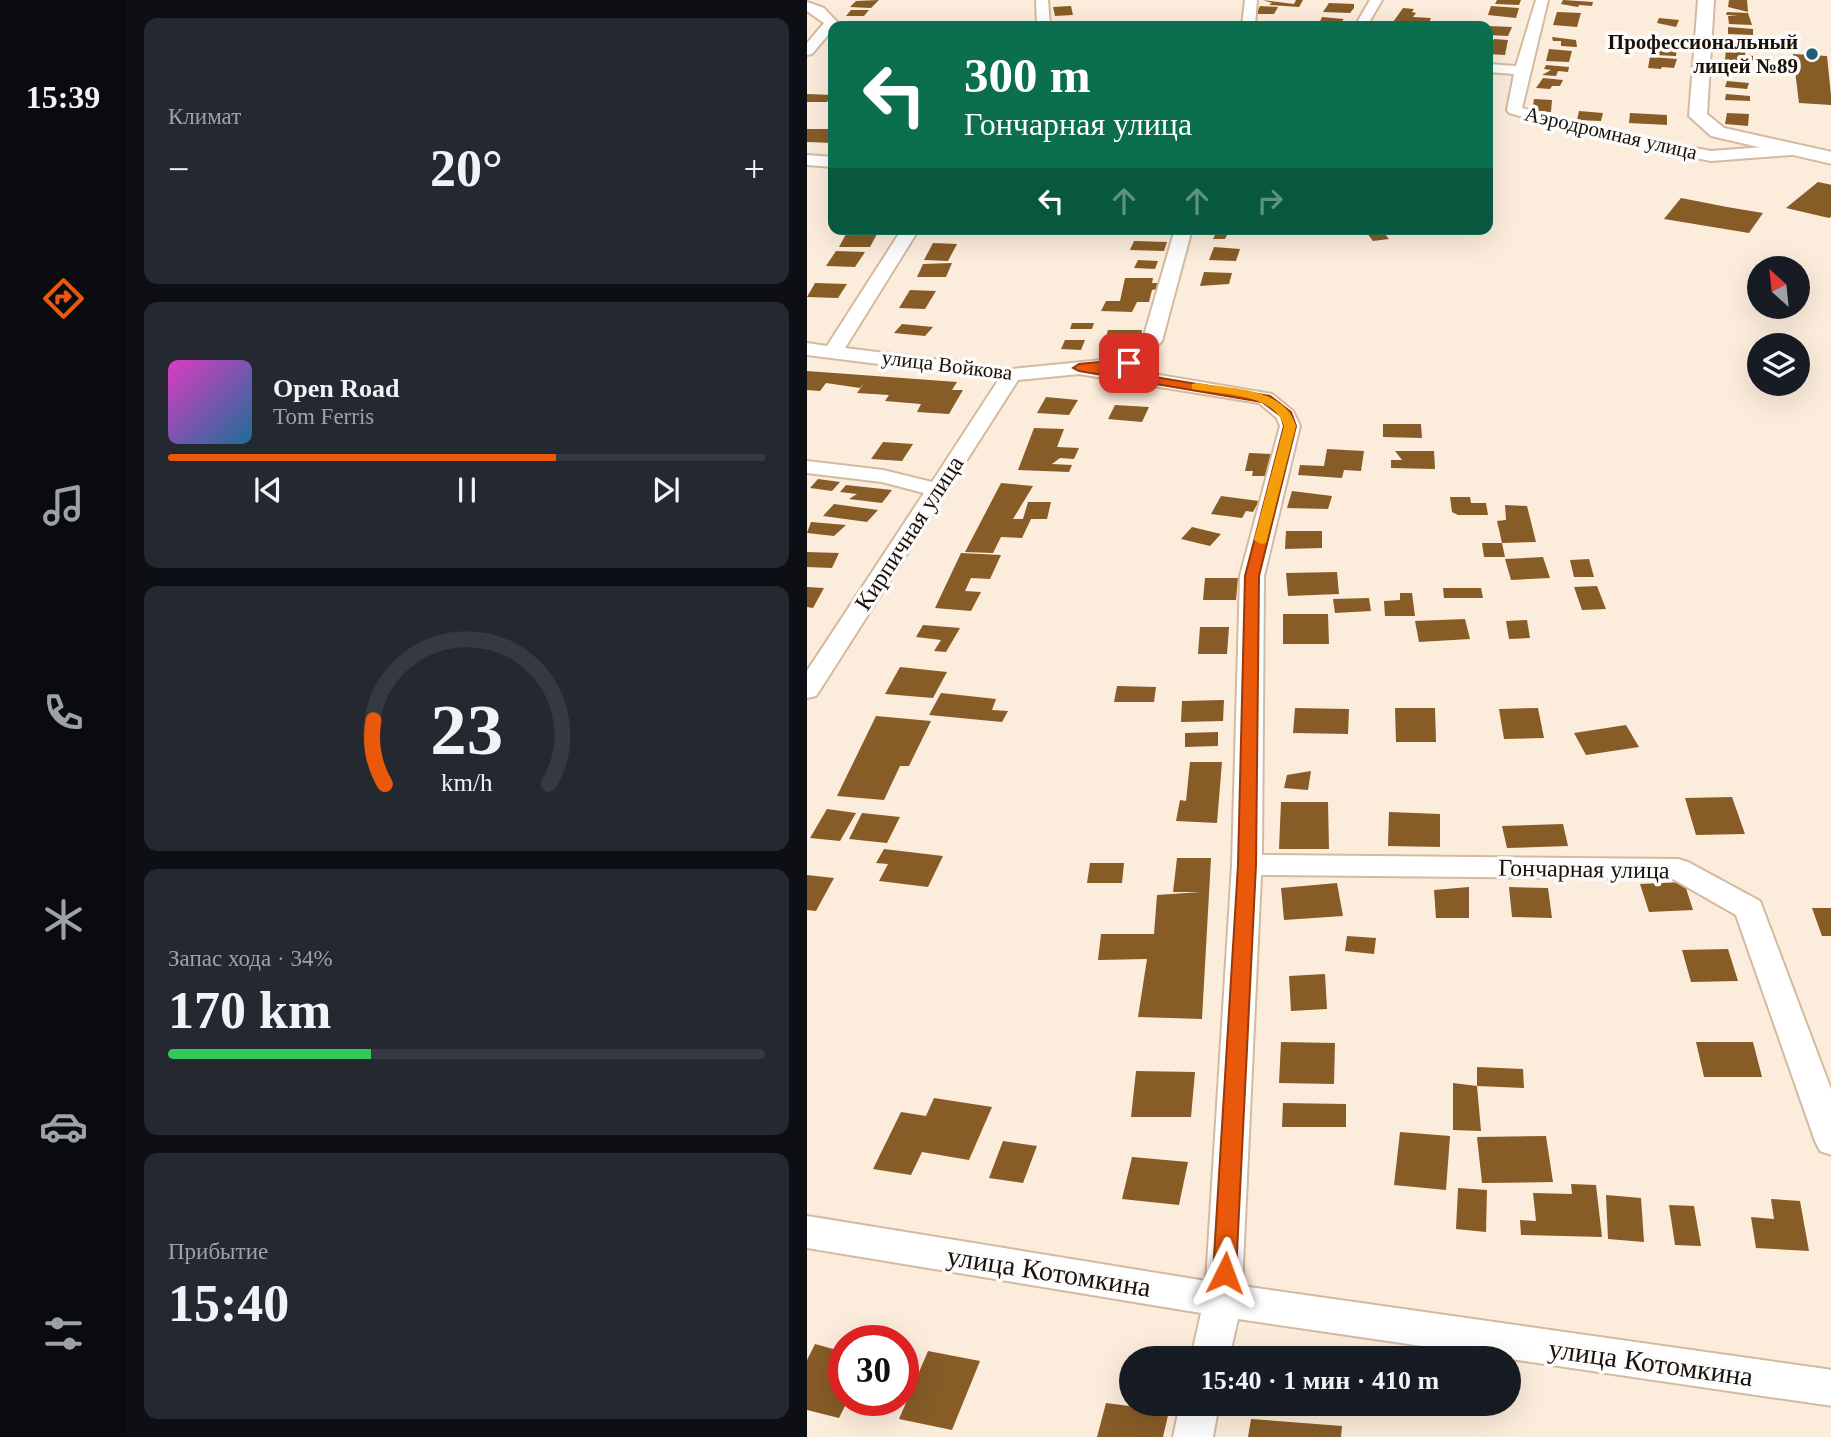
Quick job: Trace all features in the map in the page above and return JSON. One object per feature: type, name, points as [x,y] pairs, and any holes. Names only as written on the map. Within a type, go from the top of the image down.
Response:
[{"type":"street","points":[[1042,0],[1044,21]]},
{"type":"street","points":[[1249,21],[1251,0]]},
{"type":"street","points":[[1364,21],[1376,0]]},
{"type":"street","points":[[1522,69],[1542,0]]},
{"type":"street","points":[[1706,0],[1698,116],[1718,132],[1831,158]]},
{"type":"street","points":[[807,6],[819,11],[829,21]]},
{"type":"street","points":[[807,51],[828,26]]},
{"type":"street","name":"Аэродромная улица","points":[[1493,68],[1522,69],[1514,110],[1613,137],[1711,156],[1791,150]]},
{"type":"street","points":[[807,160],[828,162]]},
{"type":"street","points":[[833,351],[907,235]]},
{"type":"street","name":"улица Войкова","points":[[807,349],[1012,375],[1129,363],[1152,341],[1182,235]]},
{"type":"street","points":[[1079,368],[1265,398],[1286,415],[1290,426],[1252,576],[1247,865],[1223,1300],[1213,1346]]},
{"type":"street","name":"Кирпичная улица","points":[[807,690],[1012,375]]},
{"type":"street","points":[[807,467],[883,476],[937,490]]},
{"type":"street","name":"Гончарная улица","points":[[1247,865],[1678,869],[1749,909],[1831,1141]]},
{"type":"street","name":"улица Котомкина","points":[[807,1232],[1223,1300],[1831,1388]]},
{"type":"street","points":[[1193,1437],[1197,1416]]},
{"type":"building","points":[[879,0],[871,8],[850,7],[856,1]]},
{"type":"building","points":[[1263,0],[1294,4],[1296,0],[1303,0],[1299,7],[1269,5],[1272,3]]},
{"type":"building","points":[[1497,0],[1521,0],[1519,5],[1495,4]]},
{"type":"building","points":[[1563,0],[1593,2],[1592,6],[1578,7],[1561,4]]},
{"type":"building","points":[[1729,0],[1747,0],[1748,12],[1728,7]]},
{"type":"building","points":[[1329,3],[1354,4],[1354,8],[1350,13],[1323,12]]},
{"type":"building","points":[[1071,6],[1073,15],[1055,16],[1053,7]]},
{"type":"building","points":[[1260,6],[1278,7],[1274,14],[1256,14]]},
{"type":"building","points":[[1491,6],[1519,8],[1516,18],[1488,15]]},
{"type":"building","points":[[1403,8],[1414,9],[1412,12],[1416,13],[1413,17],[1431,18],[1430,21],[1394,21]]},
{"type":"building","points":[[851,10],[869,10],[864,16],[846,16]]},
{"type":"building","points":[[1557,12],[1581,13],[1577,27],[1553,25]]},
{"type":"building","points":[[1727,12],[1748,13],[1752,25],[1729,24],[1728,16],[1738,15],[1726,15]]},
{"type":"building","points":[[1322,17],[1344,19],[1342,21],[1320,21]]},
{"type":"building","points":[[1659,18],[1679,20],[1676,27],[1657,23]]},
{"type":"building","points":[[1493,26],[1512,27],[1508,36],[1493,35]]},
{"type":"building","points":[[1728,27],[1753,29],[1753,35],[1728,34]]},
{"type":"building","points":[[1552,37],[1576,40],[1577,47],[1561,46],[1561,41],[1553,41]]},
{"type":"building","points":[[1508,40],[1505,55],[1493,54],[1493,41]]},
{"type":"building","points":[[1729,40],[1751,42],[1750,45],[1740,44],[1739,47],[1727,46]]},
{"type":"building","points":[[1649,43],[1677,45],[1676,56],[1655,55],[1655,49],[1648,48]]},
{"type":"building","points":[[1726,48],[1746,49],[1745,55],[1753,56],[1753,62],[1725,60]]},
{"type":"building","points":[[1549,49],[1572,51],[1569,62],[1546,61]]},
{"type":"building","points":[[1793,54],[1827,56],[1832,105],[1799,103]]},
{"type":"building","points":[[1650,57],[1677,59],[1674,68],[1648,68]]},
{"type":"building","points":[[1546,65],[1569,67],[1568,72],[1558,71],[1556,76],[1542,75],[1551,70],[1544,69]]},
{"type":"building","points":[[1543,78],[1563,80],[1560,86],[1552,86],[1550,89],[1536,88]]},
{"type":"building","points":[[1727,81],[1749,83],[1747,89],[1725,87]]},
{"type":"building","points":[[807,94],[828,95],[827,102],[807,102]]},
{"type":"building","points":[[1726,94],[1750,96],[1750,101],[1725,100]]},
{"type":"building","points":[[1534,99],[1552,100],[1551,112],[1532,111]]},
{"type":"building","points":[[1579,111],[1603,113],[1601,121],[1577,120]]},
{"type":"building","points":[[1630,113],[1667,115],[1667,125],[1629,123]]},
{"type":"building","points":[[1727,113],[1749,114],[1748,126],[1725,124]]},
{"type":"building","points":[[807,129],[828,129],[828,143],[807,142]]},
{"type":"building","points":[[1818,182],[1832,185],[1832,216],[1829,218],[1786,208]]},
{"type":"building","points":[[1681,198],[1763,213],[1749,233],[1664,219]]},
{"type":"building","points":[[845,235],[876,235],[870,247],[839,247]]},
{"type":"building","points":[[1215,235],[1227,235],[1225,239],[1213,239]]},
{"type":"building","points":[[1368,235],[1386,235],[1389,239],[1373,241]]},
{"type":"building","points":[[1134,241],[1167,242],[1164,251],[1130,250]]},
{"type":"building","points":[[933,243],[957,244],[948,261],[924,260]]},
{"type":"building","points":[[1214,247],[1240,249],[1236,261],[1209,260]]},
{"type":"building","points":[[836,251],[865,252],[855,267],[826,266]]},
{"type":"building","points":[[1138,260],[1158,261],[1155,269],[1134,268]]},
{"type":"building","points":[[952,263],[946,277],[917,277],[923,264]]},
{"type":"building","points":[[1204,272],[1232,273],[1229,284],[1200,286]]},
{"type":"building","points":[[1125,278],[1153,278],[1152,283],[1159,283],[1158,289],[1152,290],[1149,302],[1137,302],[1132,312],[1101,311],[1106,301],[1120,301]]},
{"type":"building","points":[[815,283],[847,284],[838,298],[807,297]]},
{"type":"building","points":[[910,290],[936,291],[925,309],[899,308]]},
{"type":"building","points":[[1072,323],[1094,323],[1092,329],[1070,329]]},
{"type":"building","points":[[902,324],[933,327],[925,336],[894,333]]},
{"type":"building","points":[[1108,330],[1142,330],[1140,345],[1104,345]]},
{"type":"building","points":[[1065,340],[1085,340],[1081,350],[1061,349]]},
{"type":"building","points":[[807,371],[957,382],[952,390],[963,390],[949,414],[917,412],[921,404],[885,401],[889,395],[857,393],[865,382],[860,388],[826,383],[820,391],[807,390]]},
{"type":"building","points":[[1046,397],[1078,400],[1069,415],[1037,413]]},
{"type":"building","points":[[1115,405],[1149,407],[1142,422],[1108,419]]},
{"type":"building","points":[[1383,424],[1421,424],[1422,438],[1383,437]]},
{"type":"building","points":[[1034,428],[1064,429],[1057,447],[1079,448],[1074,459],[1060,458],[1052,464],[1072,465],[1069,472],[1018,470]]},
{"type":"building","points":[[883,442],[913,444],[902,461],[871,459]]},
{"type":"building","points":[[1327,449],[1364,451],[1361,471],[1344,470],[1342,478],[1298,475],[1300,465],[1324,466]]},
{"type":"building","points":[[1395,451],[1434,451],[1435,469],[1391,468],[1391,460],[1402,460]]},
{"type":"building","points":[[1249,453],[1273,454],[1268,476],[1252,476],[1253,471],[1245,471]]},
{"type":"building","points":[[818,479],[840,482],[832,491],[810,488]]},
{"type":"building","points":[[1001,483],[1033,486],[1013,519],[1023,519],[1028,502],[1051,502],[1047,519],[1031,519],[1022,538],[1001,537],[993,553],[965,552]]},
{"type":"building","points":[[846,485],[892,490],[882,503],[849,499],[857,494],[840,492]]},
{"type":"building","points":[[1292,491],[1332,496],[1328,509],[1287,508]]},
{"type":"building","points":[[1221,496],[1259,501],[1253,512],[1246,511],[1242,518],[1211,514]]},
{"type":"building","points":[[1450,497],[1470,497],[1471,503],[1486,503],[1488,515],[1458,515],[1452,512]]},
{"type":"building","points":[[834,504],[878,510],[867,522],[823,516]]},
{"type":"building","points":[[1505,505],[1527,506],[1536,542],[1502,543],[1497,521],[1506,520]]},
{"type":"building","points":[[811,522],[846,525],[834,536],[807,533]]},
{"type":"building","points":[[1192,527],[1221,534],[1210,546],[1181,539]]},
{"type":"building","points":[[1286,531],[1322,531],[1322,548],[1285,549]]},
{"type":"building","points":[[1482,543],[1502,543],[1505,557],[1484,557]]},
{"type":"building","points":[[807,552],[839,553],[832,568],[807,567]]},
{"type":"building","points":[[961,553],[1001,555],[990,579],[971,578],[965,591],[981,592],[971,611],[935,608]]},
{"type":"building","points":[[1543,557],[1550,578],[1511,580],[1505,559]]},
{"type":"building","points":[[1589,559],[1594,577],[1574,577],[1570,560]]},
{"type":"building","points":[[1337,572],[1339,594],[1288,596],[1286,573]]},
{"type":"building","points":[[1205,578],[1238,578],[1236,600],[1203,600]]},
{"type":"building","points":[[1597,586],[1606,609],[1582,610],[1574,587]]},
{"type":"building","points":[[807,587],[824,588],[813,608],[807,607]]},
{"type":"building","points":[[1443,588],[1481,588],[1483,598],[1444,598]]},
{"type":"building","points":[[1400,593],[1412,593],[1415,616],[1385,616],[1384,601],[1400,600]]},
{"type":"building","points":[[1369,598],[1371,611],[1335,613],[1333,599]]},
{"type":"building","points":[[1283,614],[1328,614],[1329,644],[1283,644]]},
{"type":"building","points":[[1465,619],[1470,639],[1419,642],[1415,621]]},
{"type":"building","points":[[1527,620],[1530,638],[1509,639],[1506,621]]},
{"type":"building","points":[[923,625],[960,628],[946,652],[934,651],[941,640],[916,637]]},
{"type":"building","points":[[1200,627],[1229,627],[1227,654],[1198,654]]},
{"type":"building","points":[[900,667],[947,672],[933,698],[885,694]]},
{"type":"building","points":[[1117,686],[1156,687],[1154,702],[1114,702]]},
{"type":"building","points":[[941,693],[996,699],[992,710],[1008,711],[1002,722],[929,715]]},
{"type":"building","points":[[1224,700],[1223,721],[1181,722],[1182,701]]},
{"type":"building","points":[[1295,708],[1349,709],[1348,734],[1293,733]]},
{"type":"building","points":[[1395,708],[1435,708],[1436,742],[1396,742]]},
{"type":"building","points":[[1538,708],[1544,738],[1504,739],[1499,709]]},
{"type":"building","points":[[876,716],[931,721],[909,766],[900,766],[884,800],[837,796]]},
{"type":"building","points":[[1626,725],[1639,747],[1586,755],[1574,733]]},
{"type":"building","points":[[1218,732],[1218,746],[1185,747],[1185,733]]},
{"type":"building","points":[[1190,762],[1222,762],[1217,823],[1176,821],[1180,800],[1186,801]]},
{"type":"building","points":[[1311,771],[1308,790],[1284,788],[1287,775]]},
{"type":"building","points":[[1732,797],[1745,834],[1696,835],[1685,798]]},
{"type":"building","points":[[1281,802],[1328,802],[1329,849],[1279,849]]},
{"type":"building","points":[[827,809],[856,813],[840,841],[810,838]]},
{"type":"building","points":[[1389,812],[1440,814],[1440,847],[1388,846]]},
{"type":"building","points":[[862,813],[900,817],[887,843],[849,839]]},
{"type":"building","points":[[1563,824],[1568,846],[1507,848],[1502,826]]},
{"type":"building","points":[[884,849],[943,856],[928,887],[879,881],[888,864],[876,863]]},
{"type":"building","points":[[1177,858],[1211,858],[1202,1019],[1138,1017],[1147,959],[1098,960],[1101,934],[1154,934],[1157,895],[1201,892],[1173,892]]},
{"type":"building","points":[[1090,863],[1124,863],[1122,883],[1087,883]]},
{"type":"building","points":[[807,875],[834,878],[816,911],[807,910]]},
{"type":"building","points":[[1684,882],[1693,910],[1649,912],[1640,884]]},
{"type":"building","points":[[1337,883],[1343,916],[1284,920],[1281,888]]},
{"type":"building","points":[[1469,887],[1469,918],[1436,918],[1434,890]]},
{"type":"building","points":[[1509,887],[1548,888],[1552,918],[1512,917]]},
{"type":"building","points":[[1812,908],[1832,908],[1832,936],[1822,936]]},
{"type":"building","points":[[1347,936],[1376,938],[1374,954],[1345,951]]},
{"type":"building","points":[[1728,949],[1738,981],[1691,982],[1682,950]]},
{"type":"building","points":[[1325,974],[1327,1009],[1291,1011],[1289,976]]},
{"type":"building","points":[[1281,1042],[1335,1043],[1334,1084],[1279,1083]]},
{"type":"building","points":[[1696,1042],[1753,1042],[1762,1077],[1704,1077]]},
{"type":"building","points":[[1477,1067],[1523,1069],[1524,1088],[1477,1086]]},
{"type":"building","points":[[1136,1071],[1195,1072],[1191,1117],[1131,1117]]},
{"type":"building","points":[[1453,1083],[1477,1086],[1481,1131],[1453,1130]]},
{"type":"building","points":[[934,1098],[992,1107],[969,1160],[922,1152],[911,1175],[873,1169],[901,1112],[926,1116]]},
{"type":"building","points":[[1283,1103],[1346,1104],[1346,1127],[1282,1127]]},
{"type":"building","points":[[1400,1132],[1450,1136],[1446,1190],[1394,1185]]},
{"type":"building","points":[[1546,1136],[1553,1182],[1482,1183],[1477,1137]]},
{"type":"building","points":[[1003,1141],[1037,1146],[1023,1183],[989,1178]]},
{"type":"building","points":[[1132,1157],[1188,1162],[1179,1205],[1122,1199]]},
{"type":"building","points":[[1571,1184],[1596,1185],[1602,1237],[1521,1235],[1520,1220],[1536,1221],[1533,1193],[1572,1194]]},
{"type":"building","points":[[1458,1188],[1487,1190],[1486,1232],[1456,1229]]},
{"type":"building","points":[[1606,1195],[1641,1198],[1644,1242],[1608,1239]]},
{"type":"building","points":[[1771,1199],[1800,1201],[1809,1251],[1756,1248],[1751,1217],[1774,1219]]},
{"type":"building","points":[[1669,1205],[1694,1206],[1701,1246],[1675,1245]]},
{"type":"building","points":[[815,1344],[828,1348],[828,1415],[807,1410],[807,1360]]},
{"type":"building","points":[[928,1351],[980,1361],[952,1430],[899,1419],[900,1416],[919,1416],[919,1372]]},
{"type":"building","points":[[1106,1403],[1119,1405],[1119,1416],[1168,1416],[1163,1437],[1097,1437]]},
{"type":"building","points":[[1251,1419],[1342,1426],[1341,1437],[1248,1437]]},
{"type":"slow traffic","points":[[1197,386],[1265,398],[1280,407],[1286,415],[1290,426],[1261,540]]},
{"type":"place","name":"Профессиональный лицей №89","points":[[1812,54]]},
{"type":"route","points":[[1129,363],[1079,368],[1265,398],[1280,407],[1290,426],[1252,576],[1247,865],[1225,1273]]}]
